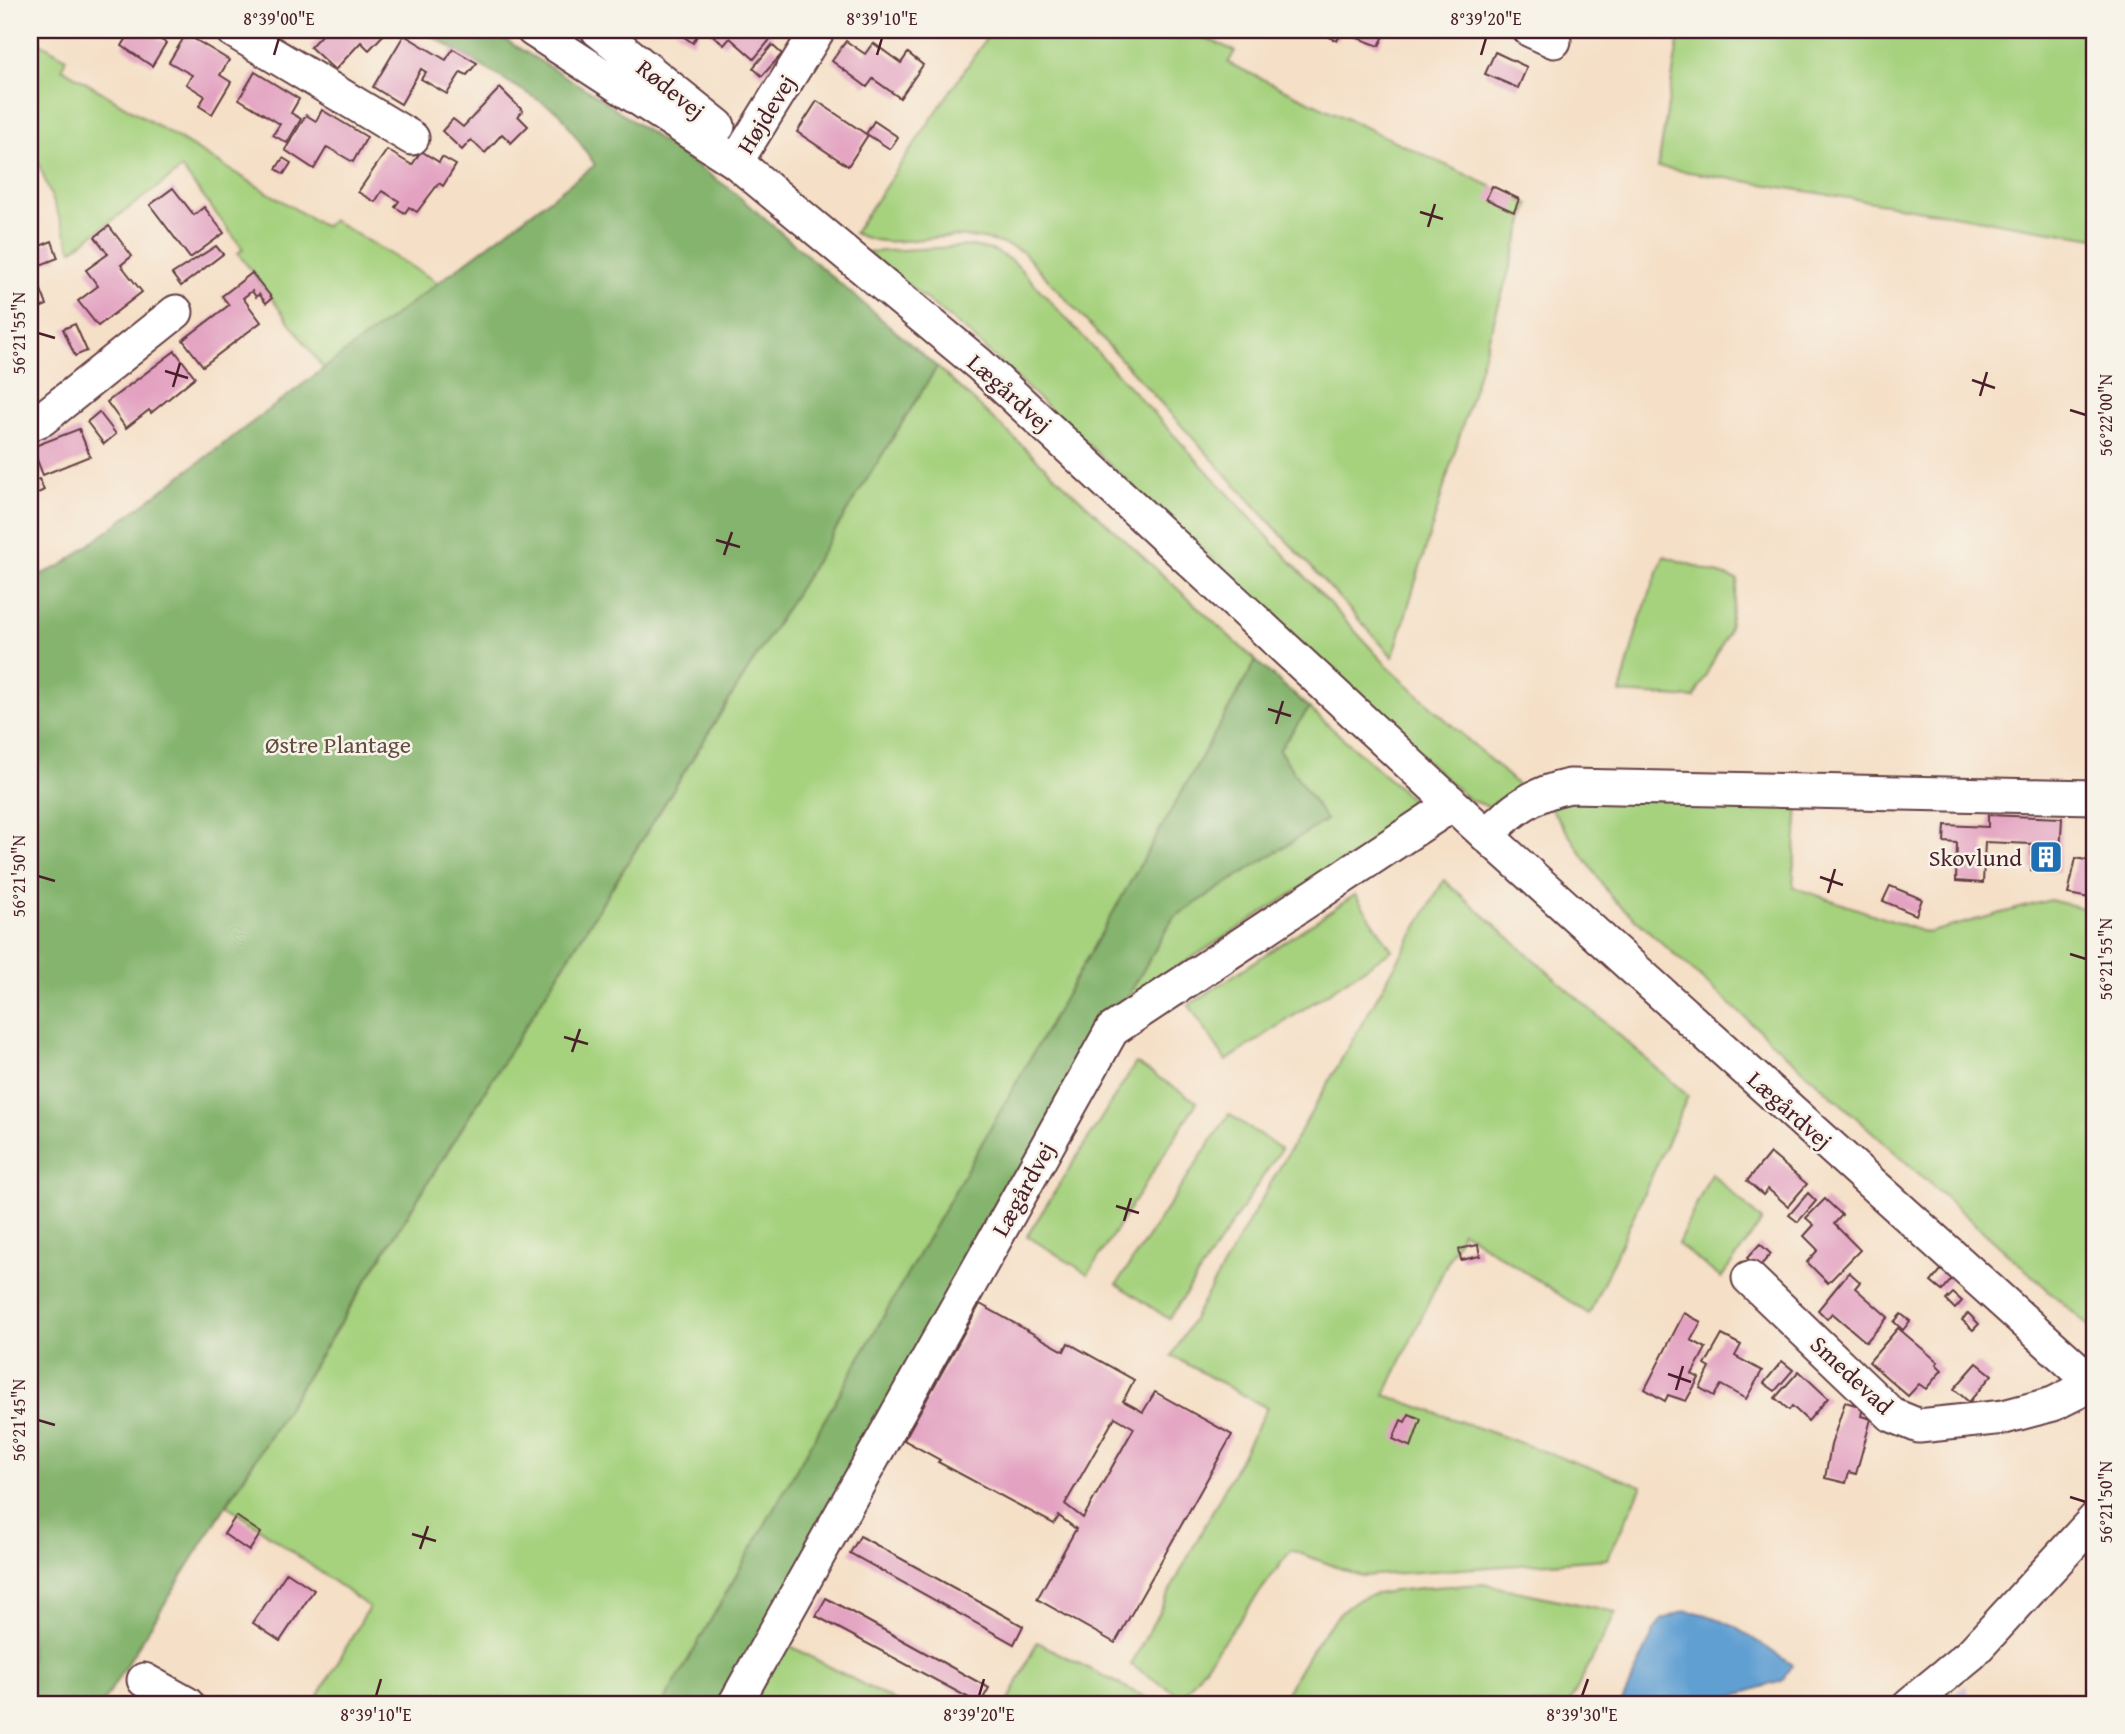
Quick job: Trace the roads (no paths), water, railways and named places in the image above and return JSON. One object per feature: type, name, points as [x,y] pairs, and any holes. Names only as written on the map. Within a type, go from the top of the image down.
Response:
[{"type":"street","points":[[232,30],[412,138]]},
{"type":"street","name":"Lægårdvej","points":[[533,30],[741,155],[979,364],[1486,835],[2092,1382]]},
{"type":"street","name":"Rødevej","points":[[598,30],[741,155]]},
{"type":"street","name":"Højdevej","points":[[741,155],[813,32]]},
{"type":"street","points":[[30,424],[42,419],[176,313]]},
{"type":"street","points":[[1486,835],[1517,806],[1532,797],[1570,786],[2095,797]]},
{"type":"street","name":"Lægårdvej","points":[[735,1704],[1112,1030],[1438,814],[1450,802]]},
{"type":"street","name":"Smedevad","points":[[1749,1278],[1892,1415],[1919,1426],[2004,1417],[2053,1404],[2092,1382]]},
{"type":"street","points":[[1910,1704],[1971,1654],[2095,1519]]},
{"type":"street","points":[[144,1680],[187,1704]]},
{"type":"water","points":[[1686,1611],[1714,1617],[1728,1624],[1792,1665],[1782,1681],[1707,1704],[1621,1704],[1662,1619]]},
{"type":"place","name":"Skovlund","points":[[2046,857]]},
{"type":"park label","name":"Østre Plantage","points":[[338,744]]}]
